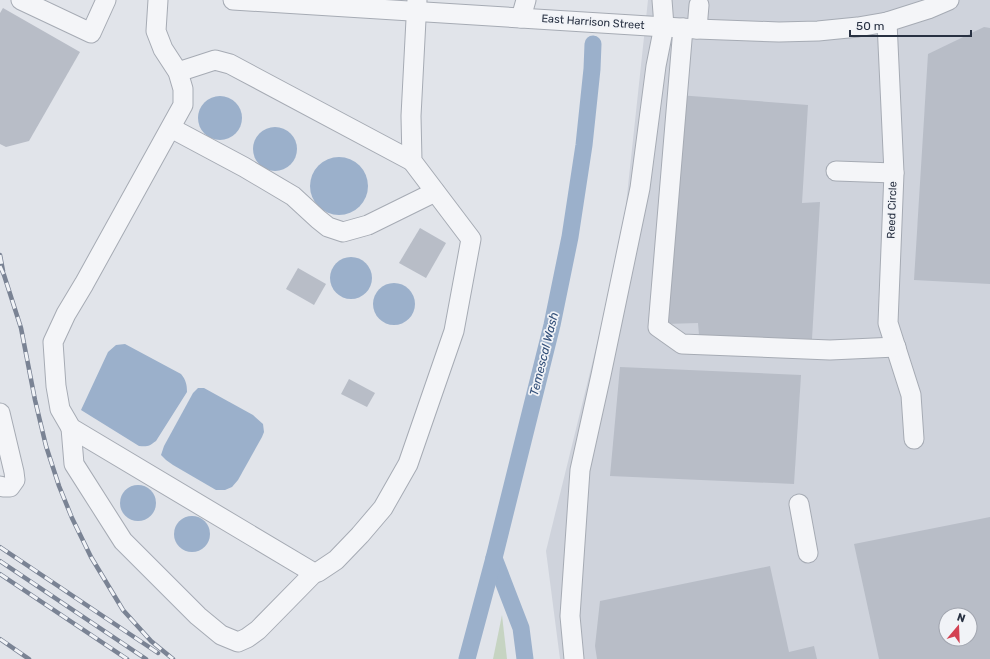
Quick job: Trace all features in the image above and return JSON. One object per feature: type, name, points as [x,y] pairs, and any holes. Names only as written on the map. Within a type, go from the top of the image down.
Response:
[{"type":"street","points":[[21,0],[91,33],[106,0]]},
{"type":"street","points":[[158,0],[156,31],[163,49],[178,72],[183,89],[183,105],[66,314],[53,342],[56,386],[60,409],[71,428],[74,464],[123,541],[198,616],[221,635],[238,642],[247,638],[258,630],[314,573],[336,560],[383,508],[408,464],[454,331],[471,239],[412,162],[230,64],[215,60],[178,72]]},
{"type":"street","name":"East Harrison Street","points":[[233,0],[524,9],[542,19],[779,32],[818,31],[858,27],[887,22],[928,9],[948,0]]},
{"type":"street","points":[[574,659],[570,616],[580,470],[640,188],[656,66],[655,26],[662,0]]},
{"type":"street","points":[[699,5],[690,28],[658,327],[682,344],[830,350],[896,347]]},
{"type":"street","points":[[412,162],[411,116],[416,6]]},
{"type":"street","name":"Reed Circle","points":[[887,22],[894,173],[888,323],[912,394],[914,439]]},
{"type":"street","points":[[170,128],[244,167],[293,196],[328,227],[343,232],[368,225],[435,192]]},
{"type":"street","points":[[836,171],[894,173]]},
{"type":"street","points":[[0,413],[15,480],[10,486],[0,486]]},
{"type":"street","points":[[71,428],[314,573]]},
{"type":"street","points":[[799,504],[808,553]]},
{"type":"shaded area","points":[[648,0],[990,0],[990,659],[560,659],[546,551],[622,242]]},
{"type":"green space","points":[[502,615],[507,659],[493,659]]},
{"type":"water","points":[[216,96],[224,96],[236,102],[242,114],[242,122],[236,134],[224,140],[216,140],[204,134],[198,122],[198,114],[204,102]]},
{"type":"water","points":[[271,127],[279,127],[291,133],[297,145],[297,153],[291,165],[279,171],[271,171],[259,165],[253,153],[253,145],[259,133]]},
{"type":"water","points":[[333,157],[345,157],[360,165],[368,180],[368,192],[360,207],[345,215],[333,215],[318,207],[310,192],[310,180],[318,165]]},
{"type":"water","points":[[351,257],[366,263],[372,278],[366,293],[351,299],[336,293],[330,278],[336,263]]},
{"type":"water","points":[[394,283],[409,289],[415,304],[409,319],[394,325],[379,319],[373,304],[379,289]]},
{"type":"water","points":[[125,344],[181,374],[186,385],[187,392],[156,441],[146,446],[139,446],[81,410],[108,352],[116,345]]},
{"type":"water","points":[[198,388],[204,388],[253,415],[263,424],[264,432],[262,437],[238,480],[232,487],[225,490],[216,490],[173,465],[161,455],[164,446],[193,393]]},
{"type":"water","points":[[142,485],[151,490],[155,496],[155,510],[151,516],[142,521],[134,521],[125,516],[121,510],[120,499],[125,490],[131,486]]},
{"type":"water","points":[[196,516],[205,521],[209,527],[209,541],[205,547],[196,552],[188,552],[179,547],[175,541],[174,530],[179,521],[185,517]]},
{"type":"building","points":[[3,8],[80,52],[29,141],[6,147],[0,144],[0,13]]},
{"type":"building","points":[[984,27],[990,28],[990,284],[914,280],[928,54]]},
{"type":"building","points":[[678,95],[808,105],[802,203],[820,202],[812,339],[699,335],[698,323],[665,324]]},
{"type":"building","points":[[420,228],[446,243],[426,278],[399,263]]},
{"type":"building","points":[[298,268],[326,284],[314,305],[286,289]]},
{"type":"building","points":[[620,367],[801,375],[794,484],[610,476]]},
{"type":"building","points":[[349,379],[375,393],[367,407],[341,394]]},
{"type":"building","points":[[990,517],[990,659],[879,659],[854,544]]},
{"type":"building","points":[[770,566],[789,652],[814,646],[817,659],[597,659],[595,646],[600,601]]},
{"type":"waterway","name":"Temescal Wash","points":[[467,659],[494,558],[552,325],[570,237],[584,145],[592,69],[593,44]]},
{"type":"waterway","points":[[494,558],[521,628],[525,659]]},
{"type":"railway","points":[[0,255],[3,271]]},
{"type":"railway","points":[[0,266],[21,328],[35,400],[46,446],[59,486],[72,518],[91,557],[123,610],[151,641],[173,659]]},
{"type":"railway","points":[[0,547],[158,653]]},
{"type":"railway","points":[[0,561],[146,659]]},
{"type":"railway","points":[[0,574],[127,659]]},
{"type":"railway","points":[[0,639],[29,659]]}]
